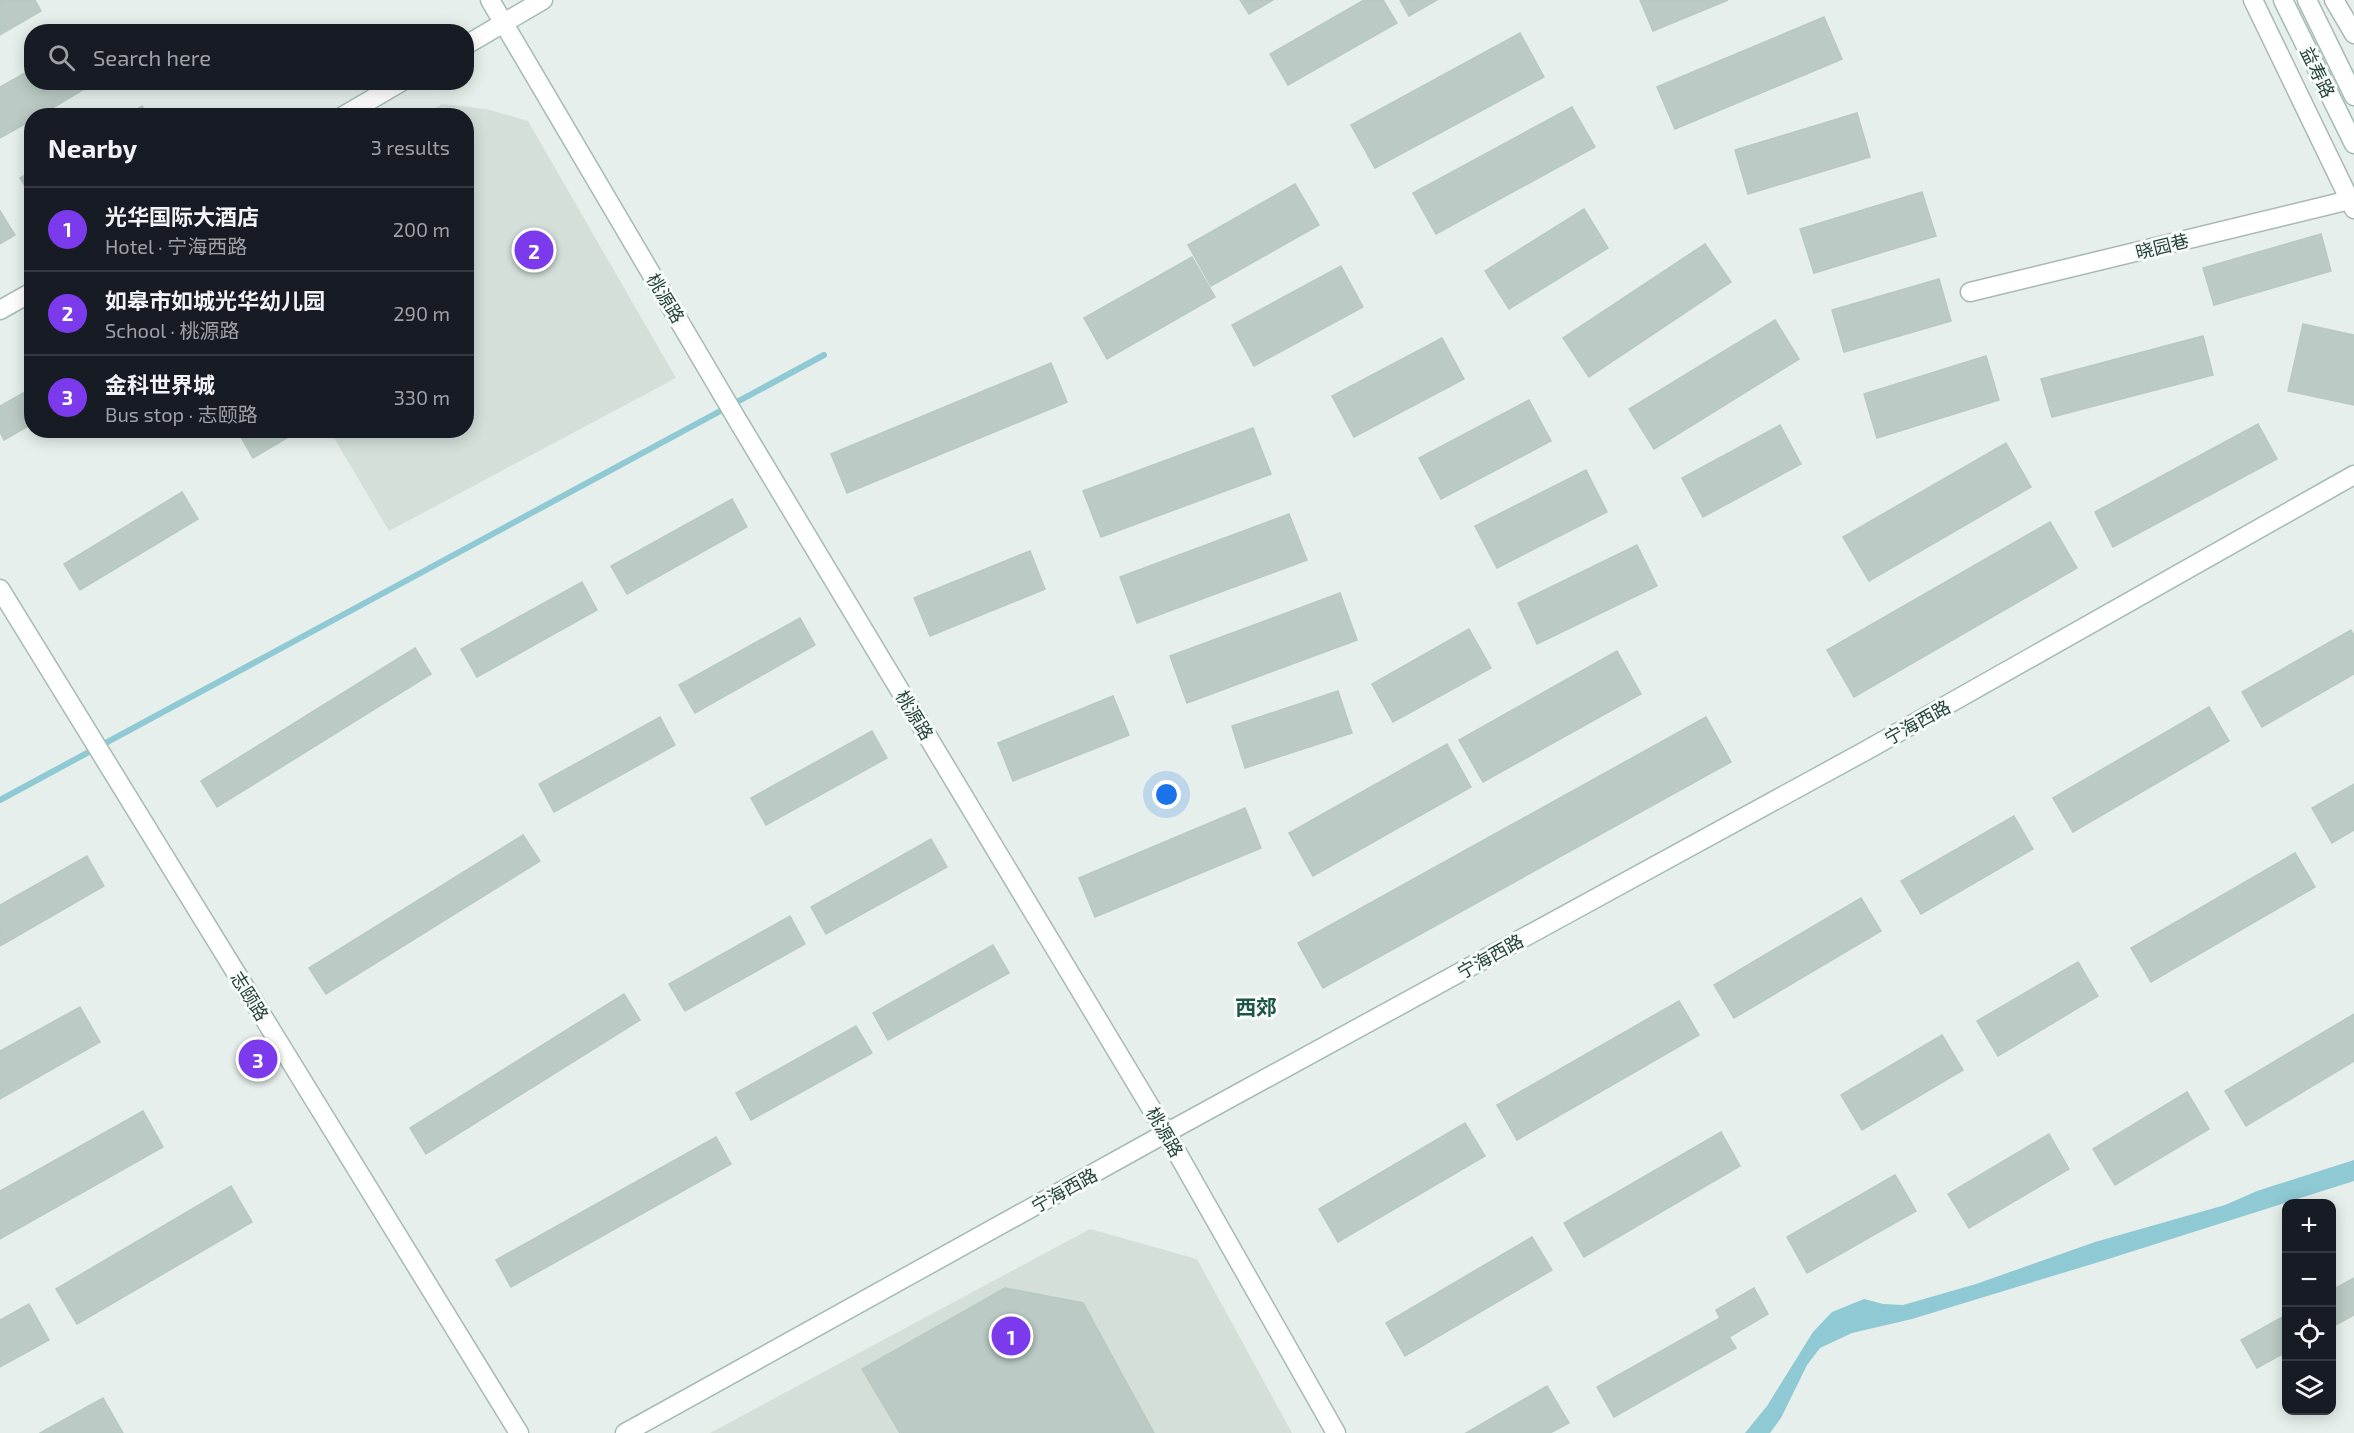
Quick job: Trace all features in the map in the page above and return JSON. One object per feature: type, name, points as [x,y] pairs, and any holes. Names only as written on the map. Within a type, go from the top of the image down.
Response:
[{"type":"street","name":"桃源路","points":[[490,0],[744,431],[1167,1133],[1336,1433]]},
{"type":"street","points":[[474,41],[543,0]]},
{"type":"street","points":[[2253,0],[2353,202]]},
{"type":"street","points":[[2286,5],[2306,0]]},
{"type":"street","name":"益寿路","points":[[2306,0],[2354,96]]},
{"type":"street","points":[[2334,0],[2354,34]]},
{"type":"street","name":"益寿路","points":[[2286,5],[2354,144]]},
{"type":"street","points":[[357,108],[387,90]]},
{"type":"street","name":"晓园巷","points":[[1970,292],[2353,202]]},
{"type":"street","points":[[0,310],[24,296]]},
{"type":"street","name":"宁海西路","points":[[625,1433],[1867,750],[2354,475]]},
{"type":"street","name":"志颐路","points":[[0,589],[519,1433]]},
{"type":"shaded area","points":[[442,104],[486,109],[528,121],[676,378],[389,531],[334,438],[474,438],[474,108],[435,108]]},
{"type":"shaded area","points":[[1090,1229],[1197,1259],[1292,1433],[710,1433]]},
{"type":"water","points":[[2354,1160],[2354,1181],[2297,1199],[2282,1199],[2282,1204],[1912,1319],[1852,1333],[1820,1348],[1807,1365],[1781,1418],[1770,1433],[1745,1433],[1767,1406],[1813,1332],[1832,1312],[1864,1299],[1883,1304],[1903,1305],[1976,1284],[2095,1242],[2225,1205],[2257,1191]]},
{"type":"building","points":[[0,0],[35,0],[41,11],[0,35]]},
{"type":"building","points":[[1240,0],[1273,0],[1249,14]]},
{"type":"building","points":[[1364,0],[1383,0],[1397,23],[1288,85],[1270,54]]},
{"type":"building","points":[[1400,0],[1437,0],[1409,16]]},
{"type":"building","points":[[1640,0],[1728,0],[1653,31]]},
{"type":"building","points":[[1824,17],[1842,59],[1675,129],[1657,87]]},
{"type":"building","points":[[1520,33],[1544,77],[1375,168],[1351,125]]},
{"type":"building","points":[[24,74],[24,90],[83,90],[52,108],[24,108],[24,124],[0,138],[0,87]]},
{"type":"building","points":[[1572,107],[1595,147],[1436,234],[1413,193]]},
{"type":"building","points":[[1857,113],[1870,157],[1748,194],[1735,150]]},
{"type":"building","points":[[1295,184],[1319,225],[1211,286],[1188,245]]},
{"type":"building","points":[[1922,192],[1936,236],[1814,273],[1800,229]]},
{"type":"building","points":[[1584,209],[1608,248],[1509,309],[1485,271]]},
{"type":"building","points":[[0,211],[15,235],[0,244]]},
{"type":"building","points":[[2321,234],[2331,271],[2214,305],[2203,268]]},
{"type":"building","points":[[1705,244],[1731,282],[1589,377],[1563,338]]},
{"type":"building","points":[[1192,257],[1215,297],[1107,359],[1084,318]]},
{"type":"building","points":[[1341,266],[1363,307],[1254,366],[1232,325]]},
{"type":"building","points":[[1939,279],[1951,321],[1844,352],[1832,310]]},
{"type":"building","points":[[1775,320],[1799,359],[1654,449],[1629,409]]},
{"type":"building","points":[[2303,324],[2354,335],[2354,405],[2288,391]]},
{"type":"building","points":[[2203,336],[2213,375],[2052,417],[2041,379]]},
{"type":"building","points":[[1442,338],[1464,379],[1354,437],[1332,396]]},
{"type":"building","points":[[1986,356],[1999,400],[1877,438],[1864,394]]},
{"type":"building","points":[[1051,363],[1067,402],[847,493],[831,454]]},
{"type":"building","points":[[24,392],[24,429],[4,440],[0,432],[0,406]]},
{"type":"building","points":[[1529,400],[1551,441],[1441,499],[1419,458]]},
{"type":"building","points":[[2258,424],[2277,459],[2113,547],[2095,512]]},
{"type":"building","points":[[1780,425],[1801,464],[1703,517],[1682,478]]},
{"type":"building","points":[[1253,428],[1271,474],[1101,537],[1083,491]]},
{"type":"building","points":[[242,438],[287,438],[253,458]]},
{"type":"building","points":[[2006,443],[2031,487],[1869,581],[1843,537]]},
{"type":"building","points":[[1586,470],[1607,512],[1497,568],[1475,526]]},
{"type":"building","points":[[182,492],[198,519],[80,590],[64,564]]},
{"type":"building","points":[[732,499],[747,527],[627,594],[611,566]]},
{"type":"building","points":[[1289,514],[1307,560],[1137,623],[1120,577]]},
{"type":"building","points":[[2050,522],[2077,568],[1854,697],[1827,650]]},
{"type":"building","points":[[1637,545],[1657,586],[1537,644],[1518,603]]},
{"type":"building","points":[[1030,551],[1045,589],[930,636],[914,598]]},
{"type":"building","points":[[582,582],[597,610],[477,677],[461,649]]},
{"type":"building","points":[[1340,593],[1357,640],[1187,703],[1170,656]]},
{"type":"building","points":[[800,618],[815,645],[695,713],[679,685]]},
{"type":"building","points":[[1469,629],[1491,668],[1393,722],[1372,684]]},
{"type":"building","points":[[2351,630],[2354,636],[2354,674],[2262,727],[2242,692]]},
{"type":"building","points":[[415,648],[431,674],[217,807],[201,781]]},
{"type":"building","points":[[1617,651],[1641,694],[1483,782],[1459,740]]},
{"type":"building","points":[[1338,691],[1352,733],[1245,768],[1232,726]]},
{"type":"building","points":[[1113,696],[1129,735],[1013,781],[998,743]]},
{"type":"building","points":[[2209,707],[2229,741],[2073,832],[2053,798]]},
{"type":"building","points":[[660,717],[675,745],[554,812],[539,784]]},
{"type":"building","points":[[1706,717],[1731,762],[1323,988],[1298,943]]},
{"type":"building","points":[[872,731],[887,758],[766,825],[751,798]]},
{"type":"building","points":[[1447,744],[1471,787],[1313,876],[1289,833]]},
{"type":"building","points":[[2354,784],[2354,830],[2332,843],[2312,808]]},
{"type":"building","points":[[1245,808],[1261,848],[1095,917],[1079,878]]},
{"type":"building","points":[[2014,816],[2033,849],[1921,914],[1901,881]]},
{"type":"building","points":[[523,835],[540,861],[326,994],[309,968]]},
{"type":"building","points":[[931,839],[947,867],[826,934],[811,907]]},
{"type":"building","points":[[2295,853],[2315,887],[2151,982],[2131,948]]},
{"type":"building","points":[[87,856],[104,886],[7,942],[0,930],[0,905]]},
{"type":"building","points":[[1861,898],[1881,931],[1734,1018],[1714,985]]},
{"type":"building","points":[[790,916],[805,944],[685,1011],[669,984]]},
{"type":"building","points":[[0,930],[7,942],[0,946]]},
{"type":"building","points":[[993,945],[1009,973],[888,1040],[873,1013]]},
{"type":"building","points":[[2078,962],[2098,996],[1998,1056],[1977,1021]]},
{"type":"building","points":[[624,994],[640,1020],[426,1154],[410,1128]]},
{"type":"building","points":[[1679,1001],[1699,1035],[1517,1140],[1497,1105]]},
{"type":"building","points":[[80,1007],[100,1042],[0,1099],[0,1051]]},
{"type":"building","points":[[2354,1014],[2354,1061],[2246,1126],[2225,1091]]},
{"type":"building","points":[[856,1026],[872,1053],[751,1120],[736,1093]]},
{"type":"building","points":[[1942,1035],[1963,1070],[1862,1130],[1841,1095]]},
{"type":"building","points":[[2187,1092],[2209,1129],[2115,1185],[2093,1149]]},
{"type":"building","points":[[143,1111],[163,1147],[0,1239],[0,1191]]},
{"type":"building","points":[[1465,1123],[1485,1156],[1338,1242],[1319,1209]]},
{"type":"building","points":[[1721,1132],[1740,1166],[1584,1257],[1564,1223]]},
{"type":"building","points":[[2049,1134],[2069,1169],[1969,1228],[1948,1194]]},
{"type":"building","points":[[716,1137],[731,1164],[511,1287],[496,1260]]},
{"type":"building","points":[[1895,1175],[1916,1211],[1807,1273],[1787,1237]]},
{"type":"building","points":[[231,1186],[252,1222],[77,1324],[56,1289]]},
{"type":"building","points":[[1532,1237],[1552,1270],[1405,1356],[1386,1323]]},
{"type":"building","points":[[2354,1278],[2354,1315],[2336,1325],[2336,1307],[2336,1288]]},
{"type":"building","points":[[1005,1288],[1083,1303],[1154,1433],[900,1433],[862,1369]]},
{"type":"building","points":[[1754,1288],[1768,1314],[1729,1337],[1736,1348],[1614,1417],[1597,1387],[1720,1318],[1716,1310]]},
{"type":"building","points":[[29,1304],[49,1340],[0,1367],[0,1320]]},
{"type":"building","points":[[2282,1317],[2282,1354],[2257,1368],[2241,1340]]},
{"type":"building","points":[[1547,1386],[1569,1423],[1550,1433],[1466,1433]]},
{"type":"building","points":[[103,1398],[123,1433],[40,1433]]},
{"type":"waterway","points":[[0,800],[824,355]]},
{"type":"place","name":"如皋市如城光华幼儿园","points":[[534,250]]},
{"type":"place","name":"金科世界城","points":[[258,1059]]},
{"type":"place","name":"光华国际大酒店","points":[[1011,1336]]},
{"type":"district","name":"西郊","points":[[1256,1006]]}]
